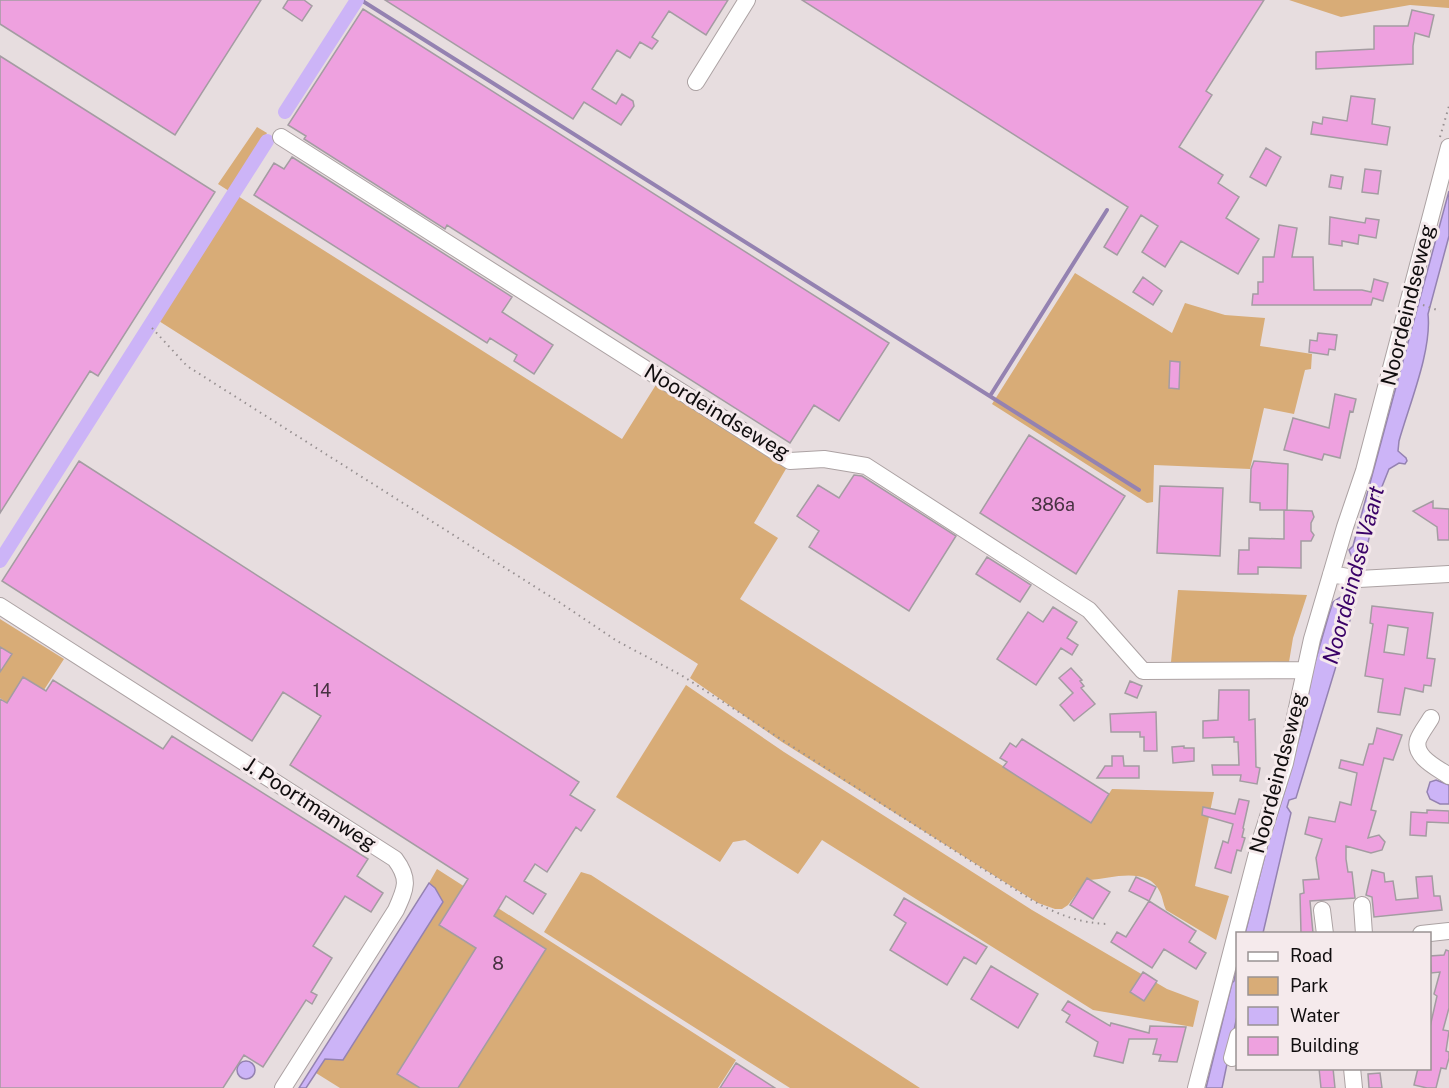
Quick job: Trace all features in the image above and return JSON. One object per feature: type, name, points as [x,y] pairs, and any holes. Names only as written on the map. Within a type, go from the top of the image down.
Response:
[{"type":"street","points":[[696,81],[747,0]]},
{"type":"street","name":"Noordeindseweg","points":[[281,137],[790,461],[824,459],[866,466],[1089,610],[1143,671],[1299,670]]},
{"type":"street","name":"Noordeindseweg","points":[[1242,932],[1257,852],[1285,763],[1299,670],[1364,471],[1449,147]]},
{"type":"street","points":[[1331,574],[1354,578],[1449,574]]},
{"type":"street","name":"J. Poortmanweg","points":[[0,606],[395,858],[403,869],[406,880],[404,893],[396,910],[283,1088]]},
{"type":"street","points":[[1431,718],[1418,740],[1418,748],[1428,762],[1449,776]]},
{"type":"street","points":[[1362,905],[1364,932]]},
{"type":"street","points":[[1322,910],[1325,932]]},
{"type":"street","points":[[1431,932],[1449,931]]},
{"type":"street","name":"Noordeindseweg","points":[[1196,1088],[1233,978],[1236,962]]},
{"type":"street","points":[[1232,1058],[1236,1043]]},
{"type":"street","points":[[1352,1070],[1354,1088]]},
{"type":"path","points":[[1420,305],[1440,311]]},
{"type":"path","points":[[152,328],[187,366],[617,641],[689,680],[718,701],[1030,899],[1054,913],[1072,919],[1108,924]]},
{"type":"green space","points":[[1289,0],[1449,0],[1449,8],[1410,5],[1341,17]]},
{"type":"green space","points":[[257,127],[267,133],[230,191],[622,439],[659,380],[790,462],[754,523],[778,538],[740,599],[1091,822],[1112,789],[1214,792],[1195,886],[1229,896],[1216,940],[1166,910],[1160,892],[1154,884],[1138,876],[1090,880],[1062,909],[1038,903],[782,742],[690,678],[698,664],[151,316],[229,191],[218,184]]},
{"type":"green space","points":[[1075,273],[1172,333],[1185,303],[1225,315],[1265,318],[1260,346],[1312,354],[1311,369],[1305,370],[1294,414],[1264,408],[1250,469],[1154,465],[1153,502],[1147,503],[992,404]]},
{"type":"green space","points":[[1178,590],[1307,595],[1293,638],[1289,662],[1171,662]]},
{"type":"green space","points":[[0,619],[64,659],[27,716],[0,698]]},
{"type":"green space","points":[[686,685],[784,752],[1032,910],[1167,989],[1199,1001],[1193,1027],[1093,1010],[822,840],[798,874],[745,840],[733,842],[720,862],[616,797]]},
{"type":"green space","points":[[437,869],[736,1060],[718,1088],[340,1088],[316,1073],[435,888],[429,883]]},
{"type":"green space","points":[[581,872],[591,875],[920,1088],[790,1088],[544,932]]},
{"type":"water","name":"Noordeindse Vaart","points":[[1449,191],[1449,236],[1428,314],[1427,344],[1419,378],[1399,441],[1398,451],[1407,461],[1405,464],[1399,463],[1389,469],[1379,494],[1362,569],[1354,589],[1354,607],[1296,798],[1289,800],[1287,807],[1291,813],[1263,932],[1246,932],[1268,843],[1302,727],[1313,669],[1333,602],[1345,594],[1354,563],[1349,550],[1353,546]]},
{"type":"water","points":[[1436,780],[1449,785],[1449,804],[1440,804],[1430,799],[1427,792],[1430,782]]},
{"type":"water","points":[[429,883],[435,888],[443,902],[343,1060],[325,1059],[306,1088],[299,1088]]},
{"type":"water","points":[[1236,968],[1236,1021],[1222,1088],[1206,1088],[1232,983]]},
{"type":"water","points":[[246,1061],[252,1064],[255,1070],[252,1076],[246,1079],[240,1076],[237,1070],[240,1064]]},
{"type":"building","points":[[0,0],[261,0],[175,135],[0,24]]},
{"type":"building","points":[[288,0],[304,0],[312,6],[302,21],[283,8]]},
{"type":"building","points":[[385,0],[728,0],[706,35],[669,11],[652,37],[658,41],[652,49],[640,42],[630,58],[617,50],[592,89],[616,104],[622,94],[633,101],[634,106],[621,125],[584,102],[573,119]]},
{"type":"building","points":[[802,0],[1264,0],[1206,91],[1212,95],[1179,147],[1223,175],[1218,183],[1239,197],[1226,218],[1259,239],[1238,274],[1181,241],[1165,267],[1142,252],[1158,226],[1141,215],[1117,255],[1104,247],[1128,207]]},
{"type":"building","points":[[363,9],[889,343],[839,421],[814,405],[790,443],[447,225],[445,229],[304,139],[306,136],[288,125]]},
{"type":"building","points":[[1412,10],[1434,15],[1429,37],[1415,33],[1413,64],[1316,69],[1316,52],[1374,49],[1374,26],[1408,26]]},
{"type":"building","points":[[0,56],[215,192],[98,376],[90,371],[0,513]]},
{"type":"building","points":[[1351,96],[1375,99],[1372,124],[1390,127],[1387,145],[1311,134],[1313,122],[1322,124],[1323,117],[1347,121]]},
{"type":"building","points":[[1266,148],[1281,157],[1266,186],[1250,177]]},
{"type":"building","points":[[292,157],[512,297],[502,312],[553,345],[534,374],[514,361],[517,355],[490,338],[487,343],[254,195],[274,163],[284,169]]},
{"type":"building","points":[[1365,169],[1381,171],[1378,194],[1362,192]]},
{"type":"building","points":[[1331,175],[1343,177],[1341,189],[1329,187]]},
{"type":"building","points":[[1330,217],[1365,223],[1366,218],[1379,220],[1376,238],[1359,235],[1358,244],[1342,241],[1342,246],[1329,244]]},
{"type":"building","points":[[1279,225],[1297,228],[1292,257],[1313,257],[1314,290],[1371,292],[1374,279],[1388,283],[1383,301],[1373,298],[1371,305],[1252,305],[1253,294],[1258,294],[1258,282],[1263,282],[1263,257],[1274,257]]},
{"type":"building","points":[[1143,277],[1162,291],[1153,305],[1133,292]]},
{"type":"building","points":[[1318,333],[1337,335],[1335,350],[1329,349],[1328,355],[1309,352],[1310,340],[1317,341]]},
{"type":"building","points":[[1170,361],[1180,362],[1179,389],[1169,388]]},
{"type":"building","points":[[1335,394],[1356,399],[1353,412],[1350,411],[1340,458],[1324,454],[1322,460],[1284,450],[1293,418],[1329,428]]},
{"type":"building","points":[[1029,435],[1125,496],[1076,574],[980,513]]},
{"type":"building","points":[[79,461],[579,782],[570,795],[595,810],[581,831],[576,827],[547,872],[535,864],[524,881],[546,894],[533,914],[506,896],[494,916],[546,949],[458,1088],[420,1088],[397,1074],[476,948],[439,925],[468,879],[290,765],[321,716],[283,692],[252,741],[2,581]]},
{"type":"building","points":[[1254,461],[1288,464],[1287,510],[1260,510],[1260,503],[1250,502],[1251,469]]},
{"type":"building","points":[[854,475],[862,476],[956,536],[909,611],[809,547],[819,531],[797,516],[818,485],[839,498]]},
{"type":"building","points":[[1160,486],[1223,488],[1220,556],[1157,553]]},
{"type":"building","points":[[1433,501],[1433,508],[1449,509],[1449,540],[1438,540],[1437,527],[1413,511]]},
{"type":"building","points":[[1284,510],[1312,511],[1314,517],[1311,531],[1314,535],[1311,541],[1301,541],[1301,568],[1258,567],[1258,574],[1238,574],[1239,550],[1249,550],[1249,538],[1284,539]]},
{"type":"building","points":[[987,557],[1031,585],[1020,602],[976,574]]},
{"type":"building","points":[[1372,606],[1433,613],[1427,658],[1435,659],[1431,686],[1424,685],[1423,692],[1405,688],[1400,715],[1378,712],[1383,679],[1365,676],[1373,624],[1370,623]],"holes":[[[1388,625],[1408,628],[1404,655],[1384,652]]]},
{"type":"building","points":[[1053,607],[1077,622],[1067,638],[1078,645],[1072,655],[1061,648],[1036,685],[997,659],[1028,612],[1043,622]]},
{"type":"building","points":[[0,647],[12,654],[0,672]]},
{"type":"building","points":[[1071,668],[1082,680],[1080,681],[1084,686],[1081,688],[1095,704],[1074,721],[1060,705],[1073,693],[1059,678]]},
{"type":"building","points":[[23,677],[46,691],[53,680],[163,749],[172,736],[368,859],[357,876],[383,893],[371,912],[345,896],[313,946],[332,958],[311,992],[317,995],[312,1004],[306,1000],[263,1067],[244,1055],[223,1088],[0,1088],[0,699],[7,703]]},
{"type":"building","points":[[1130,681],[1142,686],[1137,698],[1125,693]]},
{"type":"building","points":[[1219,690],[1249,690],[1249,720],[1255,719],[1256,767],[1260,768],[1257,784],[1240,781],[1241,775],[1213,775],[1212,765],[1239,765],[1238,742],[1234,742],[1234,737],[1203,738],[1203,721],[1218,720]]},
{"type":"building","points":[[1156,712],[1157,751],[1144,751],[1144,737],[1140,737],[1140,732],[1111,732],[1110,714]]},
{"type":"building","points":[[1377,728],[1402,735],[1393,760],[1384,758],[1371,810],[1376,811],[1368,838],[1379,835],[1385,842],[1382,850],[1371,853],[1346,846],[1348,872],[1352,872],[1355,898],[1310,901],[1313,932],[1301,932],[1300,894],[1304,893],[1303,880],[1319,879],[1316,858],[1322,839],[1305,834],[1309,817],[1335,822],[1340,802],[1351,805],[1357,773],[1339,768],[1341,760],[1363,765],[1369,744],[1373,744]]},
{"type":"building","points":[[1022,739],[1109,794],[1091,823],[1003,767],[1007,762],[1000,758],[1010,743],[1016,747]]},
{"type":"building","points":[[1184,746],[1184,748],[1194,748],[1194,761],[1173,763],[1172,747]]},
{"type":"building","points":[[1112,756],[1123,756],[1124,766],[1139,766],[1139,778],[1097,778],[1105,766],[1112,766]]},
{"type":"building","points":[[1239,799],[1249,801],[1242,837],[1245,838],[1241,851],[1237,850],[1231,873],[1215,868],[1223,841],[1228,843],[1233,824],[1202,815],[1203,807],[1235,814]]},
{"type":"building","points":[[1427,810],[1449,811],[1449,823],[1427,822],[1426,836],[1410,835],[1411,812],[1427,813]]},
{"type":"building","points":[[1372,870],[1384,873],[1385,882],[1393,881],[1396,900],[1418,898],[1416,877],[1432,876],[1434,896],[1440,896],[1442,910],[1374,917],[1372,897],[1366,895]]},
{"type":"building","points":[[1136,877],[1156,887],[1149,901],[1129,891]]},
{"type":"building","points":[[1087,878],[1110,892],[1093,919],[1070,905]]},
{"type":"building","points":[[904,898],[987,947],[976,964],[964,957],[947,985],[890,950],[906,923],[894,915]]},
{"type":"building","points":[[1149,901],[1196,931],[1189,942],[1206,953],[1196,969],[1164,949],[1152,968],[1111,942],[1117,932],[1126,937]]},
{"type":"building","points":[[1446,950],[1449,951],[1449,1008],[1443,1030],[1449,1031],[1446,1051],[1449,1052],[1449,1058],[1446,1069],[1441,1068],[1436,1088],[1427,1088],[1414,1085],[1418,1070],[1431,1070],[1431,1023],[1437,996],[1434,994],[1440,972],[1431,973],[1431,956],[1444,955]]},
{"type":"building","points":[[991,966],[1038,994],[1018,1028],[971,999]]},
{"type":"building","points":[[1143,972],[1157,981],[1144,1001],[1130,992]]},
{"type":"building","points":[[1068,1001],[1110,1026],[1111,1023],[1149,1033],[1150,1026],[1186,1027],[1177,1062],[1159,1061],[1161,1055],[1153,1054],[1157,1039],[1129,1039],[1123,1063],[1094,1056],[1098,1042],[1066,1022],[1070,1015],[1062,1010]]},
{"type":"building","points":[[736,1063],[775,1088],[720,1088]]},
{"type":"building","points":[[1319,1070],[1333,1070],[1335,1088],[1321,1088]]},
{"type":"building","points":[[1380,1073],[1382,1088],[1369,1088],[1368,1074]]},
{"type":"waterway","points":[[285,112],[357,0]]},
{"type":"waterway","points":[[361,0],[1139,490]]},
{"type":"waterway","points":[[0,561],[267,141]]},
{"type":"waterway","points":[[990,396],[1107,210]]}]
